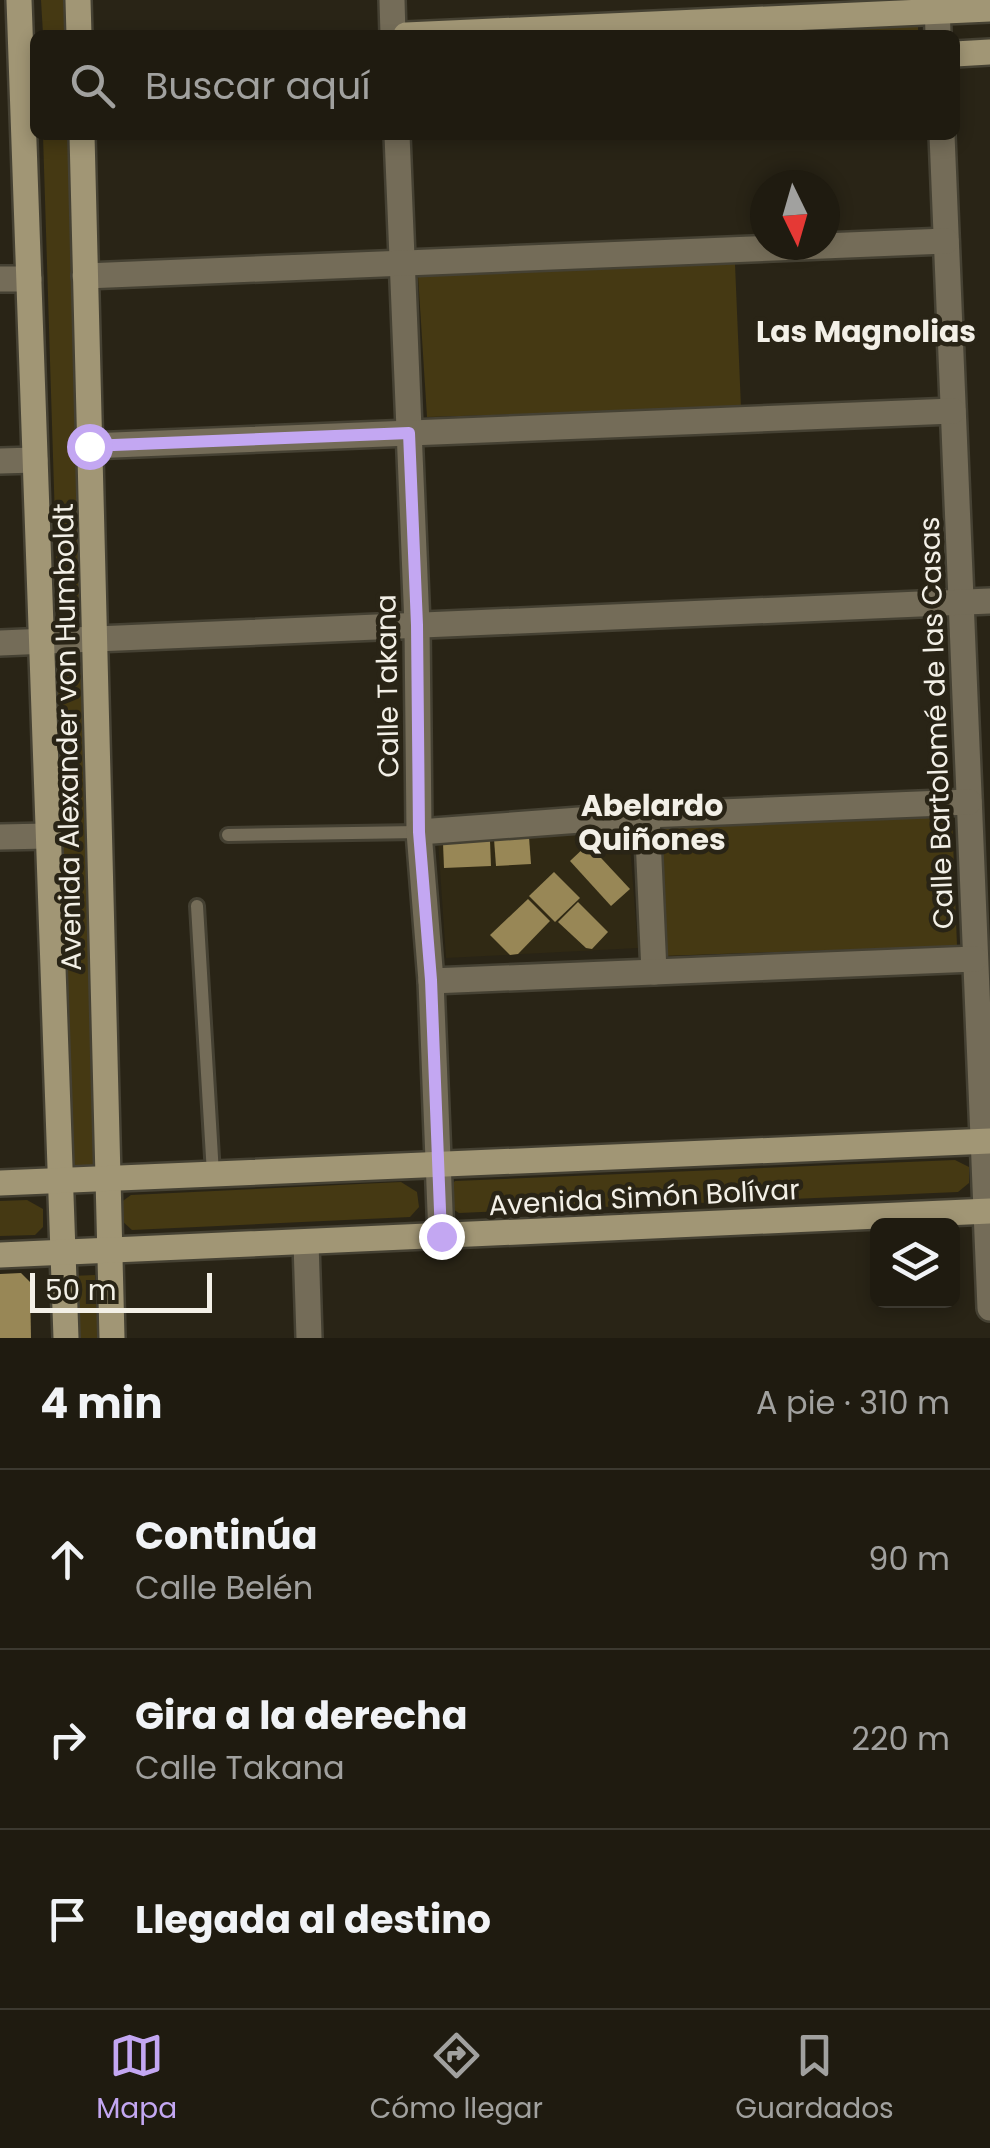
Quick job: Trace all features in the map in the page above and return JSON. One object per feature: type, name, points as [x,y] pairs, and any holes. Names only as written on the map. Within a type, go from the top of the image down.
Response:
[{"type":"street","name":"Avenida Alexander von Humboldt","points":[[19,0],[19,91],[66,1338]]},
{"type":"street","points":[[78,0],[79,30]]},
{"type":"street","points":[[392,0],[393,30]]},
{"type":"street","points":[[539,30],[937,15],[990,9]]},
{"type":"street","points":[[960,54],[990,52]]},
{"type":"street","name":"Avenida Alexander von Humboldt","points":[[82,140],[112,1338]]},
{"type":"street","name":"Calle Takana","points":[[397,140],[417,625],[419,832],[431,980],[441,1236]]},
{"type":"street","name":"Calle Bartolomé de las Casas","points":[[942,140],[990,1308]]},
{"type":"street","points":[[85,276],[946,241]]},
{"type":"street","points":[[0,279],[29,278]]},
{"type":"street","points":[[89,446],[953,411]]},
{"type":"street","points":[[0,461],[35,460]]},
{"type":"street","points":[[0,643],[990,601]]},
{"type":"street","points":[[419,832],[648,815],[969,802]]},
{"type":"street","points":[[648,815],[654,972]]},
{"type":"street","points":[[0,838],[48,836]]},
{"type":"street","points":[[431,980],[975,958]]},
{"type":"street","name":"Avenida Simón Bolívar","points":[[0,1183],[986,1141]]},
{"type":"street","name":"Avenida Simón Bolívar","points":[[0,1255],[988,1211]]},
{"type":"street","points":[[306,1242],[309,1338]]},
{"type":"lane","points":[[228,835],[419,832]]},
{"type":"lane","points":[[197,906],[213,1174]]},
{"type":"shaded area","points":[[41,0],[64,0],[65,30],[43,30]]},
{"type":"shaded area","points":[[918,22],[918,30],[775,30]]},
{"type":"shaded area","points":[[43,140],[69,140],[81,616],[58,617]]},
{"type":"shaded area","points":[[735,264],[741,408],[427,417],[418,275]]},
{"type":"shaded area","points":[[57,672],[85,673],[95,1172],[70,1170]]},
{"type":"shaded area","points":[[952,815],[957,946],[661,956],[655,829]]},
{"type":"shaded area","points":[[629,832],[638,948],[446,958],[438,840]]},
{"type":"shaded area","points":[[955,1160],[969,1167],[969,1183],[958,1192],[459,1213],[446,1205],[446,1190],[455,1181]]},
{"type":"shaded area","points":[[401,1182],[417,1192],[419,1207],[410,1217],[132,1230],[121,1220],[120,1203],[131,1195]]},
{"type":"shaded area","points":[[27,1200],[43,1209],[43,1227],[35,1235],[0,1236],[0,1201]]},
{"type":"shaded area","points":[[95,1275],[98,1338],[74,1338],[71,1276]]},
{"type":"building","points":[[529,837],[531,864],[496,866],[494,839]]},
{"type":"building","points":[[490,841],[491,866],[444,868],[443,843]]},
{"type":"building","points":[[588,844],[630,889],[611,906],[570,861]]},
{"type":"building","points":[[554,872],[580,898],[555,922],[529,896]]},
{"type":"building","points":[[528,899],[550,921],[518,954],[510,955],[490,935]]},
{"type":"building","points":[[578,902],[608,932],[592,949],[558,922]]},
{"type":"building","points":[[21,1273],[30,1282],[31,1338],[0,1338],[0,1274]]},
{"type":"district","name":"Las Magnolias","points":[[866,332]]},
{"type":"district","name":"Abelardo Quiñones","points":[[652,823]]},
{"type":"route","points":[[89,446],[409,433],[417,625],[419,832],[431,980],[441,1236]]}]
